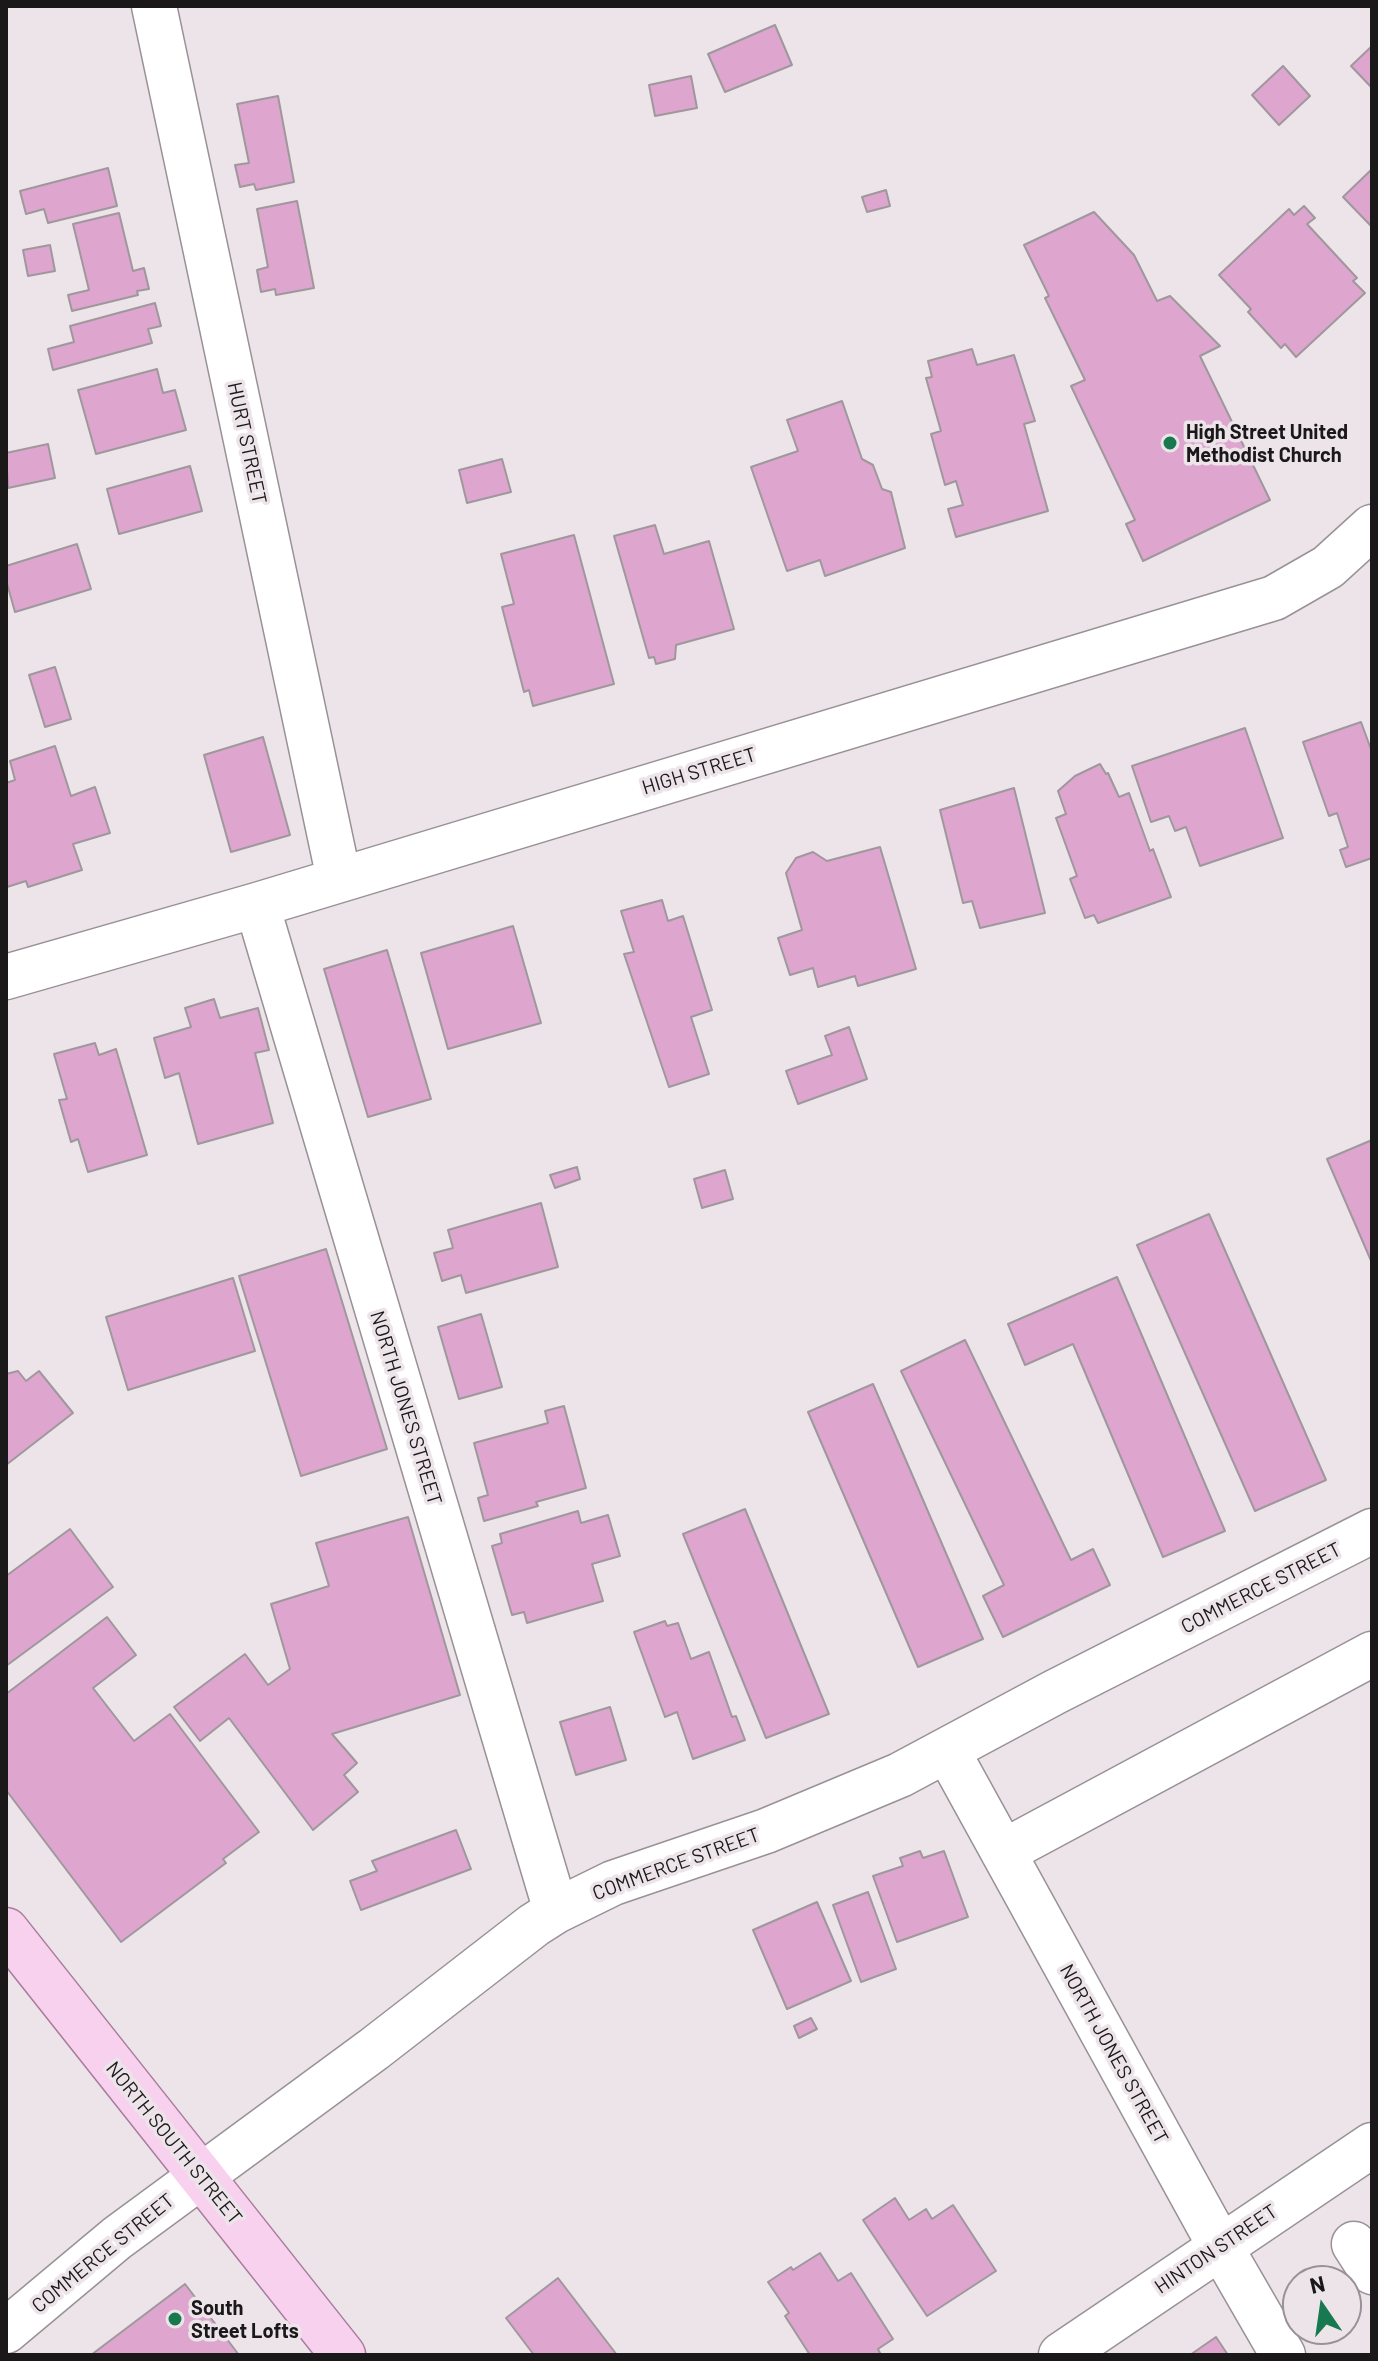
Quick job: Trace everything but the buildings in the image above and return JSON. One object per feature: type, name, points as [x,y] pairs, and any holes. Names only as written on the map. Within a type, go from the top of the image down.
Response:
[{"type":"main road","name":"NORTH SOUTH STREET","points":[[6,1930],[343,2355]]},
{"type":"street","name":"HURT STREET","points":[[154,6],[339,879]]},
{"type":"street","name":"HIGH STREET","points":[[6,977],[257,905],[1274,598],[1328,567],[1372,527]]},
{"type":"street","name":"NORTH JONES STREET","points":[[257,905],[556,1911]]},
{"type":"street","name":"COMMERCE STREET","points":[[6,2331],[117,2238],[556,1911],[613,1883],[766,1831],[900,1775],[1055,1692],[1372,1531]]},
{"type":"street","points":[[1003,1852],[1372,1654]]},
{"type":"street","name":"NORTH JONES STREET","points":[[948,1752],[1283,2355]]},
{"type":"street","name":"HINTON STREET","points":[[1061,2355],[1372,2145]]},
{"type":"place","name":"High Street United Methodist Church","points":[[1170,443]]},
{"type":"place","name":"South Street Lofts","points":[[175,2319]]}]
